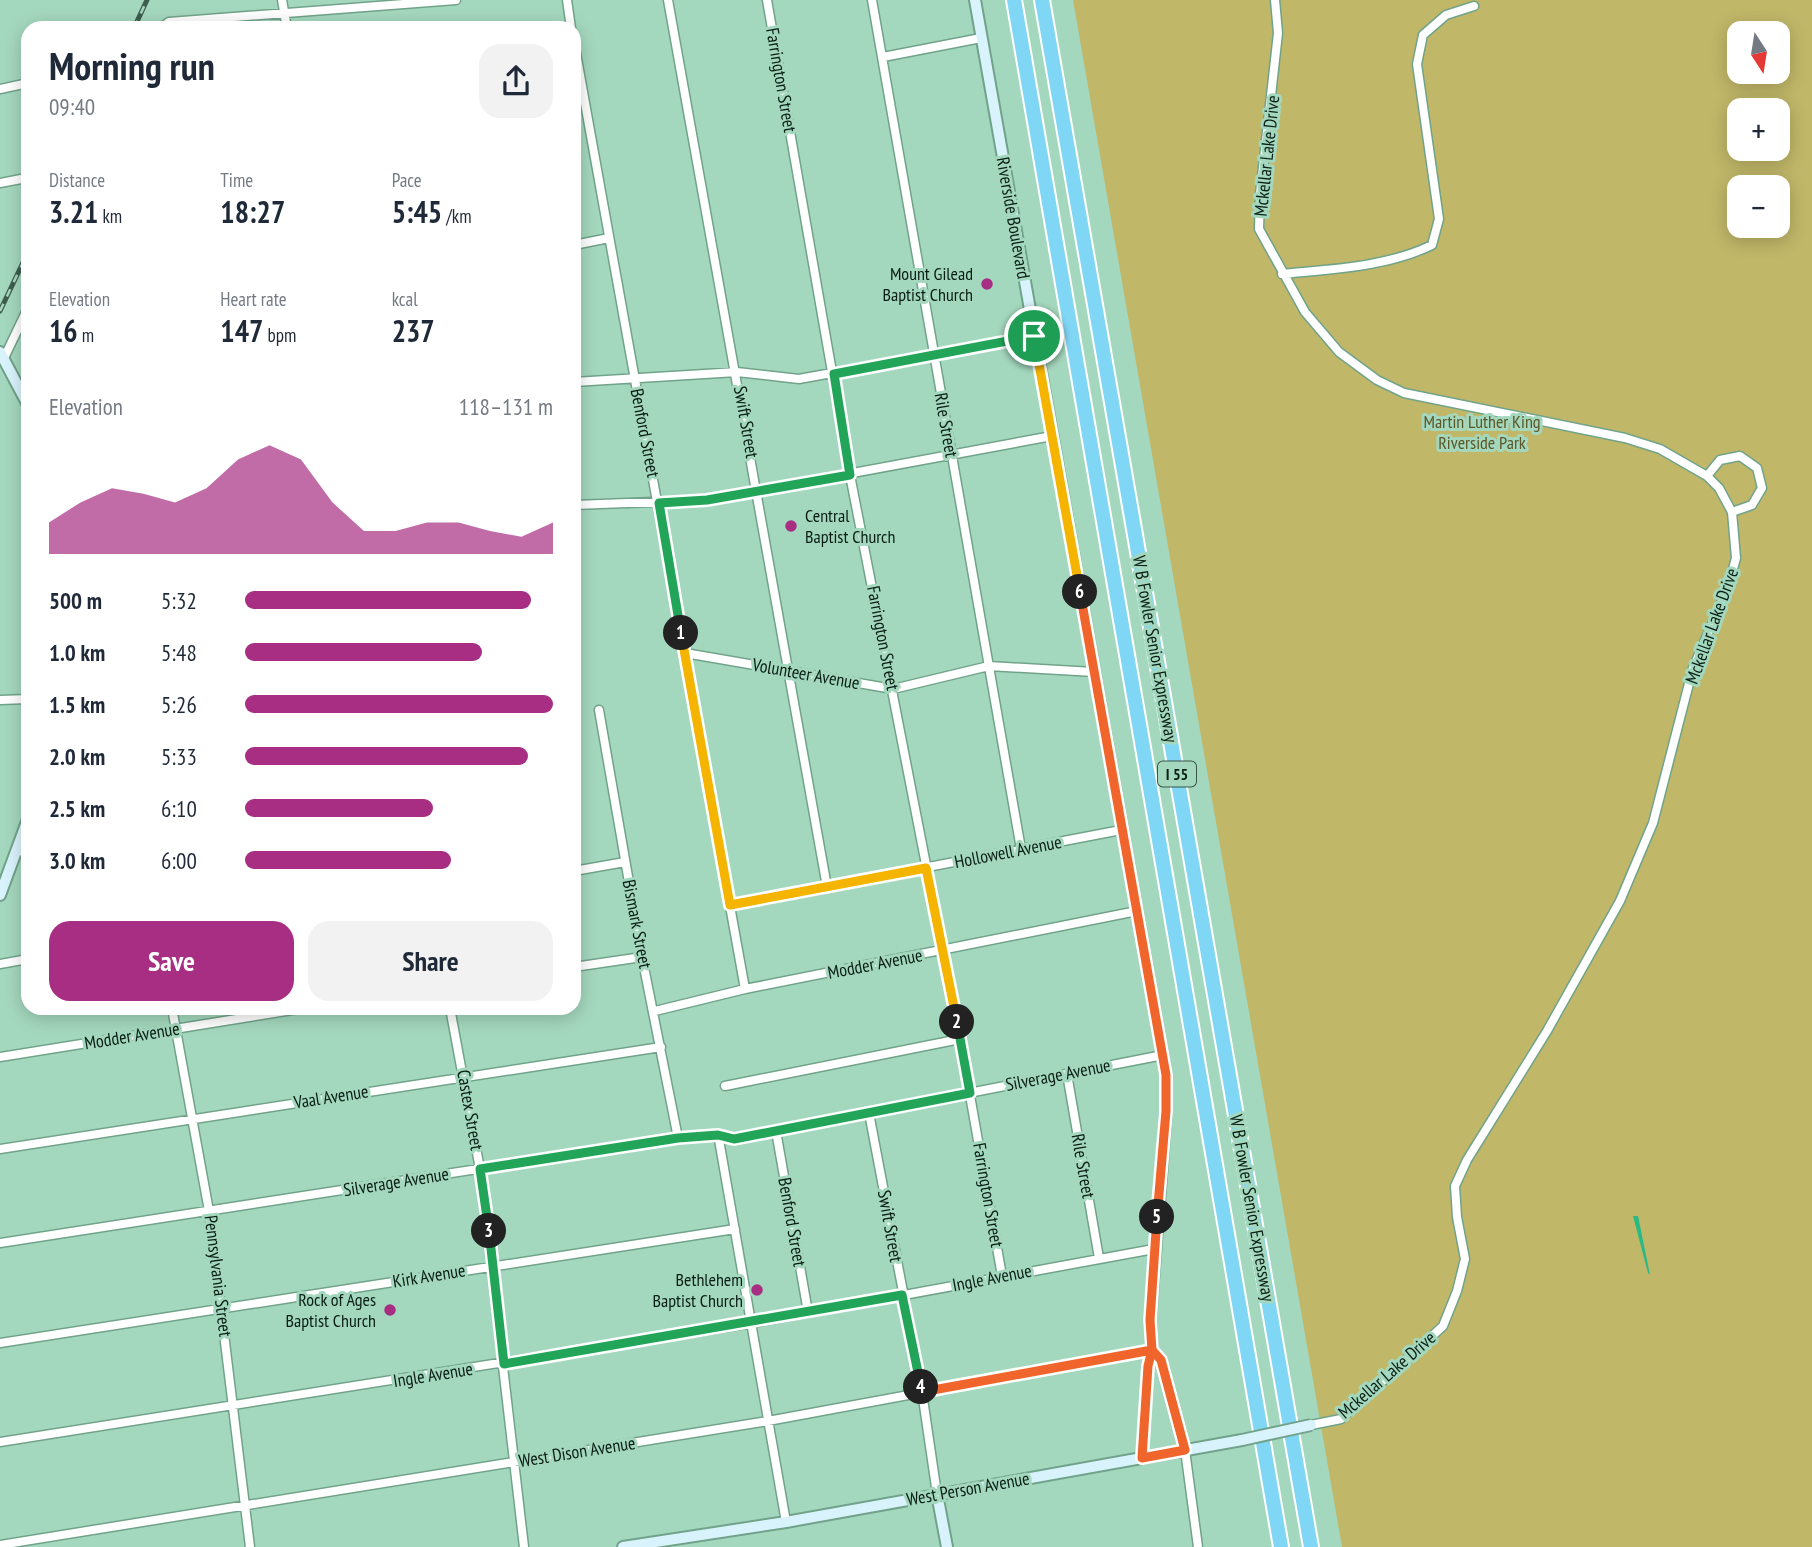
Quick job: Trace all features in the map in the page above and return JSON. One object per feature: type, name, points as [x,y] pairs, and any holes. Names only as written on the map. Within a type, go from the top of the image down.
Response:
[{"type":"highway","name":"W B Fowler Senior Expressway","points":[[1014,0],[1281,1547]]},
{"type":"highway","name":"W B Fowler Senior Expressway","points":[[1042,0],[1311,1547]]},
{"type":"street","points":[[282,0],[286,21]]},
{"type":"street","points":[[180,21],[456,0]]},
{"type":"street","points":[[566,0],[570,21]]},
{"type":"street","name":"Swift Street","points":[[668,0],[737,372],[827,887]]},
{"type":"street","name":"Farrington Street","points":[[767,0],[850,475],[960,1039],[1002,1276]]},
{"type":"street","name":"Rile Street","points":[[872,0],[1021,849]]},
{"type":"street","name":"Riverside Boulevard","points":[[975,0],[1163,1055],[1167,1100],[1154,1248],[1150,1320],[1152,1350],[1148,1366],[1142,1458]]},
{"type":"street","name":"Mckellar Lake Drive","points":[[1275,0],[1278,33],[1260,194],[1259,229],[1305,313],[1339,352],[1377,380],[1395,389],[1625,438],[1660,449],[1707,475],[1719,488],[1732,512],[1737,558],[1728,587],[1693,668],[1653,823],[1620,901],[1547,1031],[1467,1160],[1455,1186],[1457,1217],[1465,1259],[1457,1291],[1443,1326],[1341,1419],[1311,1425]]},
{"type":"street","points":[[1282,274],[1362,265],[1413,254],[1432,244],[1438,219],[1417,64],[1423,35],[1446,15],[1474,6]]},
{"type":"street","points":[[883,57],[981,38]]},
{"type":"street","name":"Benford Street","points":[[581,81],[745,989]]},
{"type":"street","points":[[0,89],[21,84]]},
{"type":"street","points":[[0,183],[21,179]]},
{"type":"street","points":[[581,244],[609,238]]},
{"type":"street","points":[[21,321],[2,355],[21,392]]},
{"type":"street","points":[[581,382],[737,372],[799,379],[1034,336]]},
{"type":"street","points":[[581,505],[707,500],[1052,436]]},
{"type":"street","points":[[1707,475],[1720,460],[1740,456],[1757,468],[1762,488],[1752,505],[1732,512]]},
{"type":"street","name":"Volunteer Avenue","points":[[685,653],[893,689],[989,666],[1094,673]]},
{"type":"street","points":[[0,700],[21,699]]},
{"type":"street","name":"Bismark Street","points":[[599,710],[642,957],[655,1011],[678,1138]]},
{"type":"street","name":"Hollowell Avenue","points":[[730,905],[1121,830]]},
{"type":"street","points":[[0,895],[21,837]]},
{"type":"street","points":[[16,850],[21,851]]},
{"type":"street","points":[[581,869],[625,862]]},
{"type":"street","name":"Modder Avenue","points":[[655,1011],[745,989],[1137,911]]},
{"type":"street","points":[[581,966],[642,957]]},
{"type":"street","points":[[0,964],[21,960]]},
{"type":"street","name":"Pennsylvania Street","points":[[173,1015],[209,1211],[250,1547]]},
{"type":"street","name":"Modder Avenue","points":[[0,1057],[260,1015]]},
{"type":"street","name":"Castex Street","points":[[451,1015],[480,1169],[524,1547]]},
{"type":"street","points":[[725,1086],[960,1039]]},
{"type":"street","name":"Vaal Avenue","points":[[0,1149],[662,1047]]},
{"type":"street","name":"Silverage Avenue","points":[[0,1243],[678,1138],[718,1135],[734,1139],[1163,1055]]},
{"type":"street","name":"Rile Street","points":[[1067,1074],[1100,1258]]},
{"type":"street","name":"Swift Street","points":[[869,1113],[922,1392],[947,1547]]},
{"type":"street","name":"Benford Street","points":[[776,1132],[808,1312]]},
{"type":"street","points":[[718,1135],[786,1522]]},
{"type":"street","name":"Kirk Avenue","points":[[0,1343],[734,1229]]},
{"type":"street","name":"Ingle Avenue","points":[[0,1442],[752,1323],[1154,1248]]},
{"type":"street","name":"Riverside Boulevard","points":[[1152,1350],[1161,1360],[1185,1450],[1198,1547]]},
{"type":"street","name":"West Dison Avenue","points":[[0,1545],[768,1421],[1152,1350]]},
{"type":"street","name":"West Person Avenue","points":[[623,1547],[672,1543],[1242,1440],[1311,1425]]},
{"type":"green space","name":"Martin Luther King Riverside Park","points":[[1073,0],[1812,0],[1812,1547],[1342,1547]]},
{"type":"shaded area","points":[[1633,1216],[1638,1216],[1650,1275],[1648,1273]]},
{"type":"railway","points":[[137,21],[147,0]]},
{"type":"railway","points":[[0,311],[21,267]]},
{"type":"place","name":"Mount Gilead Baptist Church","points":[[987,284]]},
{"type":"place","name":"Central Baptist Church","points":[[791,526]]},
{"type":"place","name":"Bethlehem Baptist Church","points":[[757,1290]]},
{"type":"place","name":"Rock of Ages Baptist Church","points":[[390,1310]]},
{"type":"route","points":[[1034,336],[834,374],[850,475],[707,500],[659,503],[730,905],[926,868],[970,1093],[734,1139],[718,1135],[678,1138],[480,1169],[504,1364],[902,1295],[922,1392],[1152,1350],[1161,1360],[1177,1410],[1185,1450],[1142,1458],[1148,1366],[1152,1350],[1150,1320],[1167,1100],[1166,1080],[1034,336]]}]
